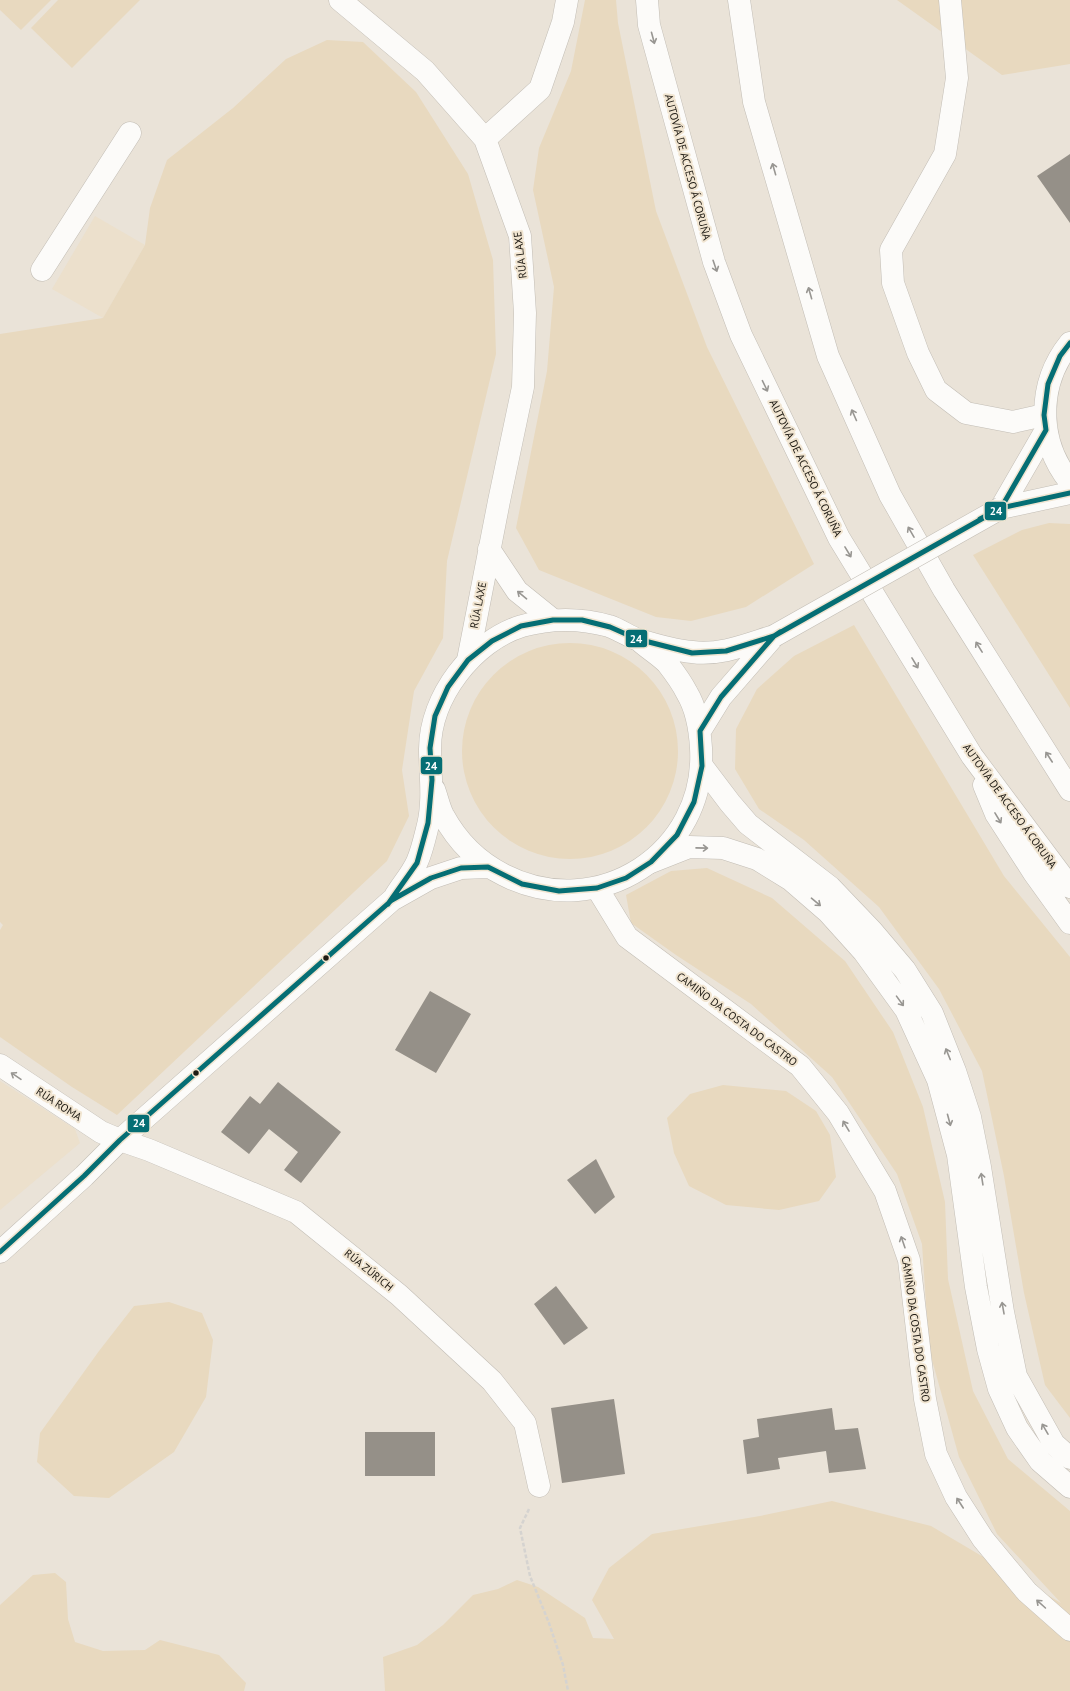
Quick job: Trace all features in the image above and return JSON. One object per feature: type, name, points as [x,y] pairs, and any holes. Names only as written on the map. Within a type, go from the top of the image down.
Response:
[{"type":"main road","name":"RÚA LAXE","points":[[340,0],[425,71],[484,139],[520,236],[525,313],[523,387],[489,549],[468,660]]},
{"type":"main road","points":[[484,139],[540,89],[563,22],[567,0]]},
{"type":"main road","name":"AUTOVÍA DE ACCESO Á CORUÑA","points":[[647,0],[649,25],[714,262],[741,335],[839,538],[972,756],[1070,887]]},
{"type":"main road","points":[[739,0],[754,102],[828,356],[890,495],[944,590],[1070,790]]},
{"type":"main road","points":[[950,0],[957,78],[945,154],[891,250],[893,283],[918,353],[936,390],[966,413],[1013,422],[1045,422]]},
{"type":"main road","points":[[42,270],[130,133]]},
{"type":"main road","points":[[1070,343],[1060,356],[1048,384],[1045,422],[1052,453],[1063,473],[1070,482]]},
{"type":"main road","points":[[1001,508],[1045,422]]},
{"type":"main road","points":[[392,900],[417,862],[428,824],[432,780],[430,748],[435,716],[448,687],[468,660],[492,641],[521,626],[553,620],[582,620],[610,627],[637,639],[692,653],[726,651],[774,636],[1001,508],[1070,493]]},
{"type":"main road","points":[[489,549],[517,591],[553,620]]},
{"type":"main road","points":[[700,731],[721,697],[774,636]]},
{"type":"main road","points":[[637,639],[666,663],[688,694],[700,731],[702,766],[694,802],[677,835],[652,862]]},
{"type":"main road","points":[[972,756],[996,814],[1034,873],[1070,923]]},
{"type":"main road","points":[[702,766],[748,824],[830,887],[872,931],[906,970],[932,1013],[955,1071],[970,1117],[980,1168],[1003,1312],[1016,1376],[1054,1444],[1070,1458]]},
{"type":"main road","points":[[432,780],[443,814],[462,843],[488,867],[522,884],[559,892],[597,888],[626,878],[652,862],[689,847],[723,848],[757,858],[791,880],[828,912],[864,952],[906,1010],[938,1080],[958,1155],[976,1287],[988,1349],[999,1389],[1017,1428],[1040,1461],[1070,1487]]},
{"type":"main road","points":[[0,1252],[84,1176],[120,1140],[392,900],[431,878],[461,868],[488,867]]},
{"type":"main road","name":"CAMIÑO DA COSTA DO CASTRO","points":[[597,888],[627,937],[800,1066],[838,1112],[885,1191],[909,1260],[925,1399],[936,1454],[956,1497],[983,1539],[1026,1592],[1070,1630]]},
{"type":"main road","name":"RÚA ROMA","points":[[0,1065],[95,1128],[120,1140]]},
{"type":"main road","name":"RÚA ZÚRICH","points":[[120,1140],[149,1150],[296,1212],[399,1294],[492,1381],[525,1424],[539,1486]]},
{"type":"path","points":[[539,1486],[520,1528],[530,1576],[549,1622],[563,1665],[568,1691]]},
{"type":"shaded area","points":[[0,0],[51,0],[21,30],[0,10]]},
{"type":"shaded area","points":[[58,0],[140,0],[72,68],[31,28]]},
{"type":"shaded area","points":[[585,0],[616,0],[618,23],[656,211],[707,347],[814,564],[746,607],[691,621],[656,617],[539,570],[516,528],[547,371],[554,287],[533,190],[539,148],[571,71]]},
{"type":"shaded area","points":[[897,0],[1070,0],[1070,64],[1002,75]]},
{"type":"shaded area","points":[[327,40],[363,42],[416,92],[468,174],[493,260],[496,354],[447,561],[443,638],[414,691],[402,770],[409,816],[387,861],[117,1115],[72,1087],[0,1037],[0,930],[3,925],[0,922],[0,334],[103,318],[145,245],[150,208],[167,160],[233,108],[286,59]]},
{"type":"shaded area","points":[[95,216],[145,245],[103,318],[52,289]]},
{"type":"shaded area","points":[[1049,523],[1070,524],[1070,708],[973,555],[1022,530]]},
{"type":"shaded area","points":[[854,625],[1004,876],[1070,957],[1070,1418],[1045,1385],[1024,1293],[1004,1176],[982,1071],[939,989],[879,907],[804,840],[759,809],[735,769],[736,729],[757,689],[794,656]]},
{"type":"shaded area","points":[[559,643],[581,643],[601,647],[611,651],[630,661],[647,674],[660,691],[670,710],[674,720],[678,740],[678,762],[674,782],[670,792],[660,811],[647,828],[630,841],[601,855],[581,859],[559,859],[539,855],[519,846],[501,835],[486,820],[475,802],[466,782],[462,762],[462,740],[466,720],[475,700],[486,682],[501,667],[519,656],[539,647]]},
{"type":"shaded area","points":[[707,868],[772,898],[845,961],[893,1032],[923,1107],[945,1202],[948,1279],[973,1391],[1008,1459],[1070,1511],[1070,1691],[385,1691],[383,1657],[417,1645],[443,1625],[473,1595],[498,1589],[517,1580],[538,1587],[585,1618],[593,1638],[614,1639],[592,1600],[609,1568],[652,1534],[760,1516],[832,1501],[931,1526],[1061,1603],[997,1534],[959,1457],[929,1349],[922,1244],[897,1174],[832,1077],[751,1004],[676,955],[631,923],[626,895],[671,871]]},
{"type":"shaded area","points":[[0,1081],[75,1129],[80,1143],[0,1210]]},
{"type":"shaded area","points":[[723,1085],[786,1091],[816,1111],[830,1135],[836,1177],[819,1201],[779,1210],[726,1205],[689,1186],[674,1153],[667,1118],[690,1094]]},
{"type":"shaded area","points":[[169,1302],[202,1313],[213,1340],[206,1397],[174,1452],[109,1498],[74,1496],[37,1462],[40,1433],[99,1351],[134,1306]]},
{"type":"shaded area","points":[[55,1573],[66,1582],[68,1619],[75,1642],[103,1651],[145,1650],[160,1640],[219,1655],[246,1683],[244,1691],[0,1691],[0,1605],[33,1575]]},
{"type":"building","points":[[1070,154],[1070,223],[1037,176]]},
{"type":"building","points":[[430,991],[471,1014],[436,1073],[395,1050]]},
{"type":"building","points":[[278,1082],[341,1132],[301,1183],[284,1170],[298,1152],[269,1129],[249,1154],[221,1132],[250,1096],[260,1104]]},
{"type":"building","points":[[596,1159],[615,1197],[595,1214],[567,1180]]},
{"type":"building","points":[[556,1286],[588,1328],[564,1345],[534,1304]]},
{"type":"building","points":[[614,1399],[625,1474],[562,1483],[551,1408]]},
{"type":"building","points":[[832,1408],[835,1430],[858,1428],[866,1469],[829,1473],[826,1451],[778,1458],[780,1469],[747,1474],[743,1440],[759,1437],[757,1419]]},
{"type":"building","points":[[365,1432],[435,1432],[435,1476],[365,1476]]},
{"type":"transit line","name":"24","points":[[0,1252],[84,1176],[120,1140],[392,900],[431,878],[461,868],[488,867],[522,884],[559,891],[597,888],[626,878],[651,862],[677,835],[694,802],[702,766],[700,731],[721,697],[774,636],[1001,508],[1046,430],[1044,415],[1048,384],[1060,356],[1070,343]]},
{"type":"transit line","name":"24","points":[[980,519],[1001,508],[1070,493]]},
{"type":"transit line","name":"24","points":[[388,904],[417,863],[428,823],[432,780],[430,748],[435,716],[448,687],[468,660],[492,641],[521,626],[553,620],[582,620],[610,627],[637,639],[692,653],[726,651],[774,636],[780,632]]}]
